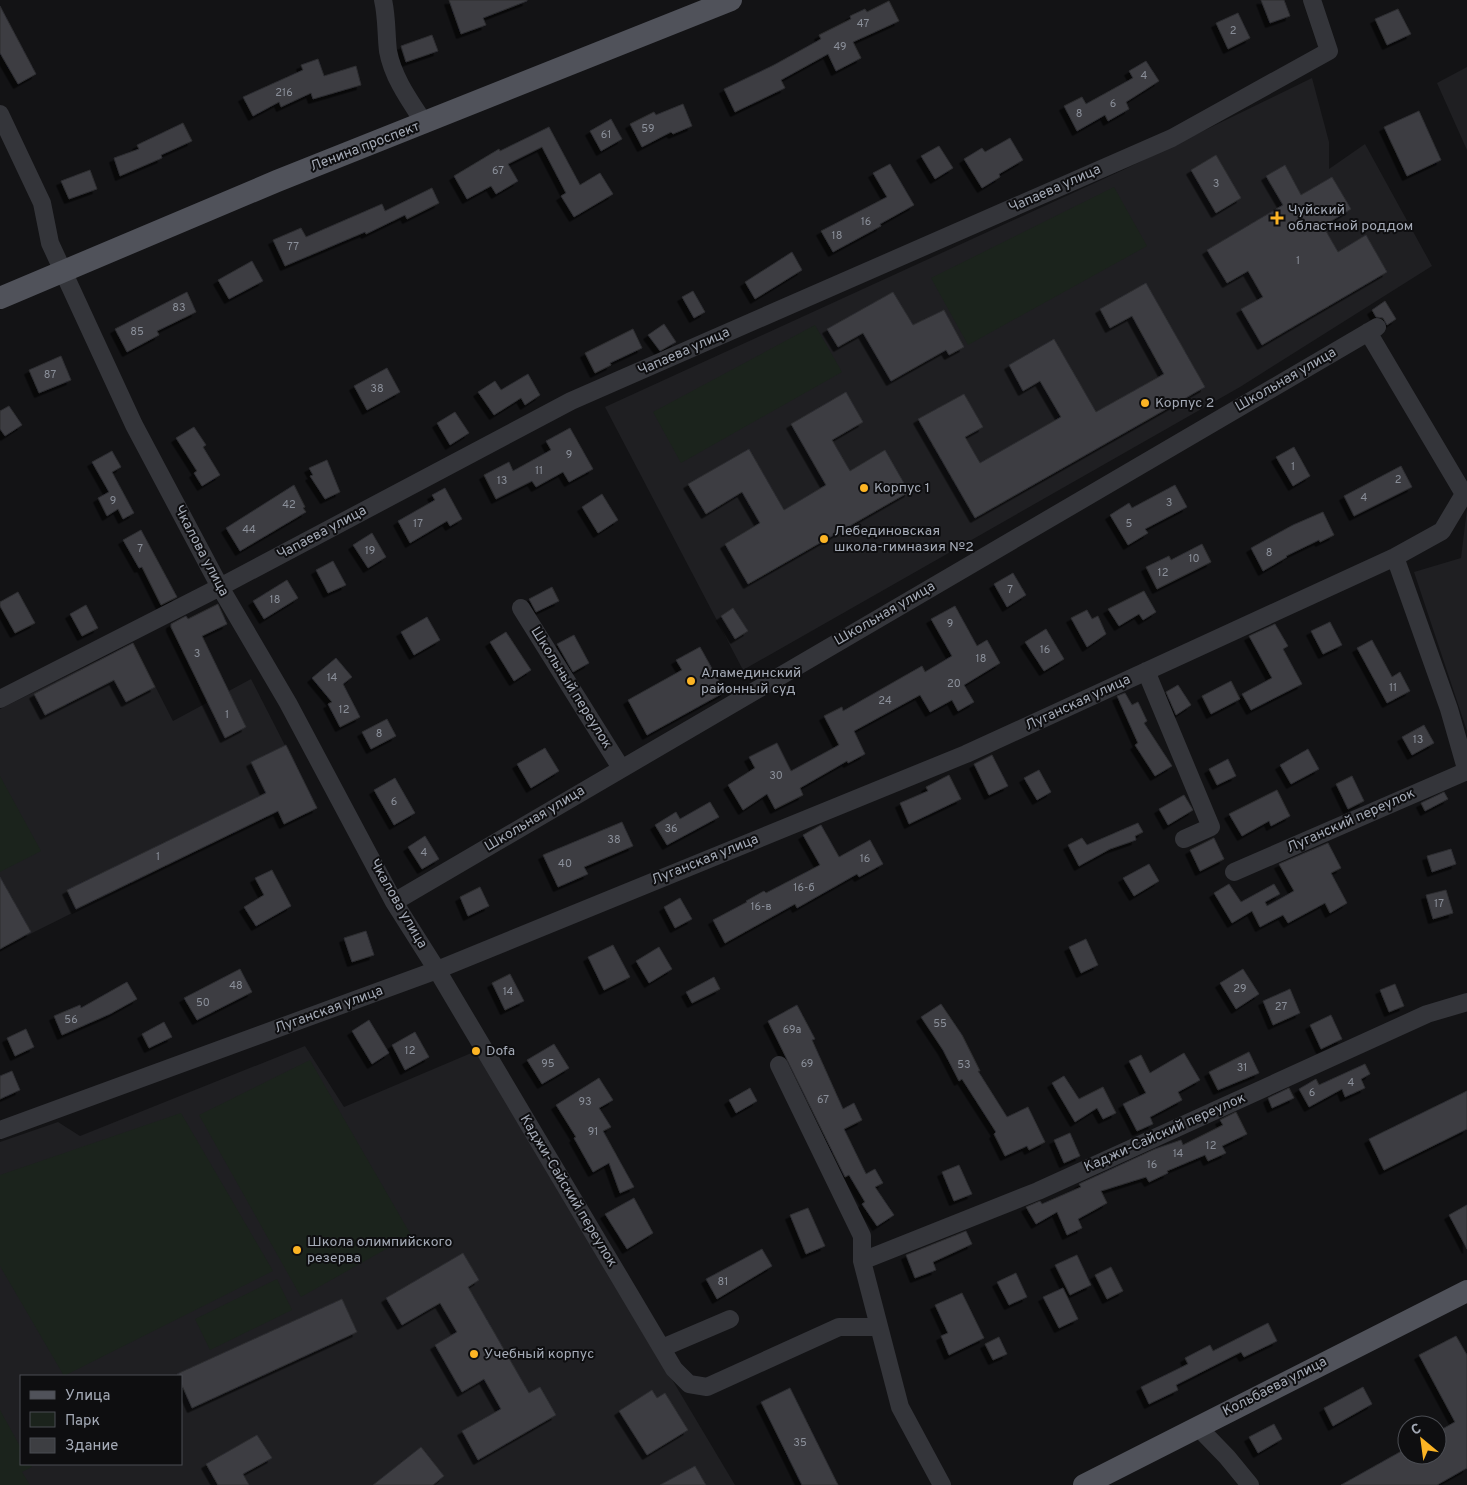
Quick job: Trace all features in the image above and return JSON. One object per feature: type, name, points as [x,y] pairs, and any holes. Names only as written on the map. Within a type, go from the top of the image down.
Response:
[{"type":"main road","name":"Ленина проспект","points":[[0,298],[278,181],[426,124],[731,0]]},
{"type":"main road","name":"Кольбаева улица","points":[[1084,1485],[1197,1426],[1467,1291]]},
{"type":"street","points":[[383,0],[387,17],[388,50],[393,72],[426,124]]},
{"type":"street","name":"Чапаева улица","points":[[0,699],[220,587],[571,401],[1172,138],[1330,51],[1312,0]]},
{"type":"street","name":"Чкалова улица","points":[[0,114],[42,203],[50,243],[134,425],[220,587],[288,704],[394,902],[437,970]]},
{"type":"street","name":"Луганская улица","points":[[0,1130],[437,970],[966,754],[1396,557],[1442,531],[1464,494],[1372,329]]},
{"type":"street","name":"Школьная улица","points":[[394,902],[1372,329]]},
{"type":"street","points":[[1396,557],[1462,735],[1467,771]]},
{"type":"street","name":"Школьный переулок","points":[[521,608],[621,768]]},
{"type":"street","points":[[1146,672],[1211,827],[1184,838]]},
{"type":"street","name":"Луганский переулок","points":[[1234,872],[1467,771]]},
{"type":"street","name":"Каджи-Сайский переулок","points":[[437,970],[662,1348],[683,1380],[694,1386],[707,1387],[839,1327],[879,1327]]},
{"type":"street","name":"Каджи-Сайский переулок","points":[[862,1261],[1038,1191],[1428,1014],[1467,1002]]},
{"type":"street","points":[[779,1065],[862,1236],[862,1261],[900,1407],[942,1485]]},
{"type":"street","points":[[662,1348],[730,1319]]},
{"type":"street","points":[[1197,1426],[1227,1457],[1250,1485]]},
{"type":"shaded area","points":[[1467,67],[1467,150],[1437,83]]},
{"type":"shaded area","name":"Лебединовская школа-гимназия №2","points":[[1312,78],[1329,142],[1329,169],[1365,144],[1432,266],[1240,387],[743,670],[605,407],[1123,170]]},
{"type":"shaded area","points":[[1467,509],[1467,731],[1414,572],[1461,558]]},
{"type":"shaded area","points":[[133,643],[173,721],[251,679],[317,808],[284,824],[277,811],[0,949],[0,709]]},
{"type":"shaded area","name":"Школа олимпийского резерва","points":[[305,1046],[344,1107],[476,1051],[735,1485],[0,1485],[0,1142],[58,1122],[80,1136]]},
{"type":"green space","points":[[1114,187],[1147,246],[968,345],[931,278]]},
{"type":"green space","points":[[815,325],[842,372],[681,463],[653,412]]},
{"type":"green space","points":[[0,776],[41,851],[0,872]]},
{"type":"green space","points":[[310,1060],[411,1235],[301,1297],[199,1115]]},
{"type":"green space","points":[[181,1113],[273,1271],[63,1375],[0,1266],[0,1175]]},
{"type":"green space","points":[[277,1279],[292,1310],[210,1350],[195,1319]]},
{"type":"green space","points":[[0,1410],[20,1446],[20,1465],[31,1465],[32,1467],[22,1472],[30,1485],[0,1485]]},
{"type":"building","points":[[449,0],[527,1],[483,18],[486,25],[461,34]]},
{"type":"building","points":[[1261,0],[1284,0],[1290,16],[1270,23]]},
{"type":"building","points":[[889,1],[899,21],[853,42],[861,58],[836,71],[828,54],[781,80],[785,88],[735,112],[724,89],[774,65],[821,39],[819,35],[851,19],[850,16],[865,9],[867,12]]},
{"type":"building","points":[[0,6],[36,74],[18,84],[0,53]]},
{"type":"building","points":[[1398,9],[1411,34],[1387,45],[1375,19]]},
{"type":"building","points":[[1238,13],[1250,38],[1228,49],[1216,23]]},
{"type":"building","points":[[432,35],[438,51],[406,62],[401,46]]},
{"type":"building","points":[[318,59],[324,76],[356,66],[361,85],[313,99],[311,93],[281,107],[279,102],[253,116],[243,97],[303,70],[301,65]]},
{"type":"building","points":[[1146,61],[1159,81],[1126,102],[1129,109],[1108,121],[1105,115],[1077,131],[1064,106],[1082,97],[1086,104],[1133,78],[1129,71]]},
{"type":"building","points":[[683,104],[692,126],[673,134],[671,132],[642,147],[630,124],[654,112],[656,115]]},
{"type":"building","points":[[1419,111],[1441,160],[1407,176],[1384,127]]},
{"type":"building","points":[[611,119],[622,139],[601,151],[590,131]]},
{"type":"building","points":[[183,123],[192,141],[161,155],[162,158],[120,176],[114,158],[139,149],[137,145]]},
{"type":"building","points":[[549,127],[580,185],[600,173],[613,194],[574,217],[561,196],[566,193],[542,147],[508,164],[518,181],[496,194],[491,186],[467,199],[454,176],[499,149],[500,151]]},
{"type":"building","points":[[1010,138],[1023,160],[999,174],[1000,177],[982,188],[964,159],[982,148],[985,152]]},
{"type":"building","points":[[939,146],[953,168],[935,179],[921,156]]},
{"type":"building","points":[[1216,155],[1241,198],[1216,213],[1191,170]]},
{"type":"building","points":[[890,164],[914,205],[880,224],[881,226],[833,252],[821,231],[887,197],[873,173]]},
{"type":"building","name":"Чуйский областной роддом","points":[[1285,165],[1301,195],[1332,177],[1351,209],[1323,226],[1338,252],[1366,235],[1387,272],[1262,345],[1241,309],[1263,297],[1248,271],[1227,283],[1207,250],[1283,205],[1266,176]]},
{"type":"building","points":[[90,170],[97,189],[69,199],[61,181]]},
{"type":"building","points":[[432,188],[439,203],[407,219],[405,215],[366,234],[365,232],[285,266],[273,240],[301,228],[306,237],[382,204],[385,211]]},
{"type":"building","points":[[792,252],[802,270],[755,299],[745,282]]},
{"type":"building","points":[[252,261],[263,281],[229,299],[218,280]]},
{"type":"building","name":"Корпус 2","points":[[1146,283],[1205,387],[975,518],[918,419],[964,394],[983,427],[965,437],[980,463],[1061,417],[1040,381],[1023,391],[1009,365],[1054,339],[1096,412],[1164,374],[1132,316],[1110,328],[1100,309]]},
{"type":"building","points":[[693,291],[705,312],[694,318],[682,297]]},
{"type":"building","points":[[187,292],[196,312],[157,331],[159,335],[127,352],[115,329]]},
{"type":"building","points":[[893,292],[913,325],[944,310],[964,347],[949,355],[946,350],[891,381],[863,333],[838,347],[827,329]]},
{"type":"building","points":[[1385,301],[1396,319],[1387,325],[1383,318],[1376,317],[1372,310]]},
{"type":"building","points":[[664,324],[676,342],[660,351],[648,335]]},
{"type":"building","points":[[633,329],[642,348],[610,363],[611,365],[595,373],[585,353]]},
{"type":"building","points":[[61,356],[71,380],[39,393],[29,370]]},
{"type":"building","points":[[387,368],[400,392],[367,410],[354,386]]},
{"type":"building","points":[[528,374],[540,395],[525,405],[521,398],[494,415],[478,392],[495,381],[501,390]]},
{"type":"building","name":"Корпус 1","points":[[846,392],[863,422],[832,440],[850,471],[885,450],[909,492],[748,584],[725,544],[760,523],[742,492],[706,514],[688,484],[749,449],[784,510],[826,485],[791,424]]},
{"type":"building","points":[[9,406],[22,425],[5,436],[0,429],[0,411]]},
{"type":"building","points":[[455,412],[469,433],[450,445],[437,423]]},
{"type":"building","points":[[194,427],[206,445],[203,447],[220,475],[202,486],[194,473],[197,471],[176,438]]},
{"type":"building","points":[[570,428],[593,469],[569,482],[563,472],[536,487],[532,481],[496,499],[484,475],[509,462],[513,471],[551,450],[546,441]]},
{"type":"building","points":[[1294,447],[1310,476],[1293,486],[1276,457]]},
{"type":"building","points":[[112,451],[121,467],[112,472],[134,513],[123,519],[118,509],[107,516],[98,498],[109,492],[92,462]]},
{"type":"building","points":[[327,460],[340,492],[325,499],[310,476],[313,475],[309,468]]},
{"type":"building","points":[[1401,466],[1412,487],[1354,516],[1344,496]]},
{"type":"building","points":[[294,485],[306,512],[240,551],[226,528]]},
{"type":"building","points":[[1175,485],[1187,507],[1145,529],[1148,533],[1128,545],[1110,515],[1129,503],[1132,508]]},
{"type":"building","points":[[445,488],[462,519],[450,526],[447,521],[410,543],[398,521],[435,500],[432,495]]},
{"type":"building","points":[[602,494],[618,520],[598,533],[582,507]]},
{"type":"building","points":[[1323,512],[1334,535],[1286,556],[1263,571],[1251,548],[1293,525]]},
{"type":"building","points":[[141,530],[177,597],[161,605],[142,567],[139,568],[123,540]]},
{"type":"building","points":[[372,533],[386,557],[368,568],[353,545]]},
{"type":"building","points":[[1202,544],[1211,562],[1157,589],[1146,567],[1169,556],[1171,560]]},
{"type":"building","points":[[333,561],[346,585],[328,593],[316,570]]},
{"type":"building","points":[[1013,573],[1026,595],[1007,607],[994,584]]},
{"type":"building","points":[[287,580],[298,598],[264,619],[253,601]]},
{"type":"building","points":[[552,587],[559,601],[536,612],[529,599]]},
{"type":"building","points":[[1144,591],[1156,612],[1143,620],[1139,614],[1119,626],[1108,609]]},
{"type":"building","points":[[18,592],[35,623],[15,633],[0,606],[0,602]]},
{"type":"building","points":[[218,604],[227,624],[202,636],[246,727],[225,738],[171,627],[171,624],[186,616],[188,619]]},
{"type":"building","points":[[86,605],[98,628],[82,636],[70,614]]},
{"type":"building","points":[[955,606],[977,646],[987,640],[1000,663],[964,685],[974,702],[958,711],[952,700],[930,712],[920,695],[854,731],[865,754],[848,763],[847,761],[800,788],[803,795],[775,809],[767,794],[743,810],[728,785],[755,768],[749,757],[777,743],[791,771],[839,745],[824,716],[842,707],[843,711],[922,666],[925,672],[952,656],[931,619]]},
{"type":"building","points":[[733,608],[748,631],[735,639],[721,616]]},
{"type":"building","points":[[1087,610],[1092,619],[1098,616],[1106,634],[1087,647],[1071,618]]},
{"type":"building","points":[[427,617],[440,640],[414,655],[401,632]]},
{"type":"building","points":[[1330,622],[1342,645],[1323,654],[1311,631]]},
{"type":"building","points":[[1275,624],[1288,646],[1283,649],[1302,684],[1251,710],[1242,694],[1272,678],[1249,636]]},
{"type":"building","points":[[1046,629],[1064,659],[1044,671],[1025,642]]},
{"type":"building","points":[[506,632],[531,670],[514,681],[490,642]]},
{"type":"building","points":[[574,635],[589,663],[573,672],[557,644]]},
{"type":"building","points":[[1372,640],[1392,677],[1400,672],[1410,691],[1387,703],[1357,648]]},
{"type":"building","points":[[133,643],[155,687],[126,702],[114,680],[45,715],[34,694]]},
{"type":"building","name":"Аламединский районный суд","points":[[700,647],[725,692],[647,735],[628,700],[682,670],[676,660]]},
{"type":"building","points":[[336,658],[352,677],[343,684],[360,717],[340,727],[328,704],[332,702],[312,678]]},
{"type":"building","points":[[1231,681],[1240,699],[1211,714],[1202,696]]},
{"type":"building","points":[[1178,685],[1191,705],[1176,715],[1166,692]]},
{"type":"building","points":[[1125,693],[1132,705],[1138,702],[1147,721],[1144,723],[1172,766],[1155,776],[1135,745],[1138,743],[1117,696]]},
{"type":"building","points":[[387,719],[396,736],[371,749],[362,732]]},
{"type":"building","points":[[1424,725],[1434,743],[1412,755],[1402,737]]},
{"type":"building","points":[[286,745],[317,808],[284,824],[278,811],[76,909],[67,890],[266,793],[251,762]]},
{"type":"building","points":[[545,748],[559,771],[531,788],[517,764]]},
{"type":"building","points":[[1308,749],[1319,769],[1291,784],[1280,765]]},
{"type":"building","points":[[992,755],[1008,786],[989,795],[974,764]]},
{"type":"building","points":[[1228,759],[1236,776],[1217,785],[1209,769]]},
{"type":"building","points":[[1039,770],[1051,792],[1037,800],[1024,778]]},
{"type":"building","points":[[949,775],[961,799],[909,824],[900,803],[928,791],[926,787]]},
{"type":"building","points":[[1352,776],[1364,801],[1348,809],[1336,784]]},
{"type":"building","points":[[395,778],[415,813],[394,825],[374,790]]},
{"type":"building","points":[[1277,790],[1290,816],[1271,826],[1269,821],[1242,836],[1229,814]]},
{"type":"building","points":[[1444,792],[1448,799],[1425,811],[1421,803]]},
{"type":"building","points":[[1184,795],[1193,810],[1168,825],[1159,809]]},
{"type":"building","points":[[710,802],[719,817],[667,845],[655,825],[676,812],[680,819]]},
{"type":"building","points":[[622,822],[633,846],[584,867],[588,874],[558,887],[543,855]]},
{"type":"building","points":[[1138,823],[1143,832],[1135,836],[1136,840],[1110,849],[1079,866],[1068,845],[1082,838],[1087,845]]},
{"type":"building","points":[[821,825],[839,857],[870,840],[883,864],[859,877],[857,874],[797,908],[795,904],[725,943],[713,920],[764,891],[766,893],[820,865],[803,835]]},
{"type":"building","points":[[425,836],[439,859],[422,869],[408,847]]},
{"type":"building","points":[[1214,838],[1224,859],[1200,871],[1190,850]]},
{"type":"building","points":[[1328,843],[1341,868],[1331,873],[1347,903],[1330,913],[1325,903],[1288,923],[1283,915],[1260,927],[1252,911],[1232,923],[1214,893],[1229,884],[1241,902],[1274,884],[1280,894],[1265,902],[1267,906],[1294,891],[1279,864]]},
{"type":"building","points":[[1451,849],[1456,864],[1432,872],[1427,856]]},
{"type":"building","points":[[1149,864],[1159,881],[1134,896],[1123,878]]},
{"type":"building","points":[[272,870],[291,906],[256,926],[244,907],[264,895],[255,878]]},
{"type":"building","points":[[0,877],[31,932],[0,949]]},
{"type":"building","points":[[480,887],[489,906],[468,916],[460,897]]},
{"type":"building","points":[[1446,890],[1453,913],[1433,919],[1426,895]]},
{"type":"building","points":[[680,898],[692,919],[675,928],[664,907]]},
{"type":"building","points":[[366,931],[374,955],[352,962],[344,938]]},
{"type":"building","points":[[1086,939],[1098,965],[1081,973],[1069,947]]},
{"type":"building","points":[[613,945],[630,977],[604,990],[588,957]]},
{"type":"building","points":[[659,947],[672,969],[649,983],[636,961]]},
{"type":"building","points":[[240,969],[252,992],[197,1020],[184,998]]},
{"type":"building","points":[[1243,969],[1259,994],[1236,1009],[1220,983]]},
{"type":"building","points":[[510,974],[524,1001],[505,1010],[492,983]]},
{"type":"building","points":[[714,977],[720,989],[692,1003],[686,992]]},
{"type":"building","points":[[127,982],[137,999],[110,1014],[62,1035],[54,1016],[80,1005],[81,1008]]},
{"type":"building","points":[[1395,984],[1404,1006],[1389,1012],[1380,990]]},
{"type":"building","points":[[1290,989],[1300,1013],[1273,1025],[1263,1001]]},
{"type":"building","points":[[941,1004],[962,1035],[980,1071],[978,1071],[1007,1117],[1028,1107],[1045,1142],[1029,1150],[1027,1146],[1005,1156],[994,1134],[996,1132],[962,1079],[959,1081],[943,1050],[921,1017]]},
{"type":"building","points":[[797,1005],[815,1039],[812,1040],[843,1109],[854,1103],[862,1120],[844,1129],[866,1174],[875,1169],[883,1183],[875,1187],[894,1215],[877,1226],[862,1204],[865,1202],[849,1175],[845,1177],[768,1021]]},
{"type":"building","points":[[1331,1015],[1342,1039],[1321,1049],[1310,1025]]},
{"type":"building","points":[[369,1020],[389,1053],[372,1064],[352,1031]]},
{"type":"building","points":[[164,1022],[172,1037],[149,1048],[142,1034]]},
{"type":"building","points":[[26,1029],[34,1047],[15,1056],[7,1038]]},
{"type":"building","points":[[415,1032],[429,1057],[405,1070],[392,1045]]},
{"type":"building","points":[[554,1044],[569,1068],[542,1084],[527,1060]]},
{"type":"building","points":[[1249,1052],[1259,1073],[1218,1090],[1209,1072]]},
{"type":"building","points":[[1184,1053],[1200,1080],[1178,1092],[1182,1100],[1150,1117],[1153,1124],[1137,1131],[1123,1104],[1146,1093],[1129,1061],[1141,1055],[1150,1073]]},
{"type":"building","points":[[1365,1064],[1370,1074],[1361,1079],[1365,1088],[1345,1097],[1342,1089],[1309,1107],[1299,1089],[1316,1079],[1319,1085]]},
{"type":"building","points":[[12,1071],[20,1090],[0,1099],[0,1076]]},
{"type":"building","points":[[1064,1076],[1079,1099],[1103,1087],[1116,1113],[1103,1119],[1097,1108],[1075,1122],[1052,1083]]},
{"type":"building","points":[[599,1078],[613,1100],[599,1108],[611,1127],[603,1131],[634,1187],[620,1193],[609,1163],[593,1172],[574,1138],[576,1137],[556,1105]]},
{"type":"building","points":[[750,1088],[757,1101],[736,1113],[729,1100]]},
{"type":"building","points":[[1289,1088],[1294,1098],[1272,1108],[1268,1098]]},
{"type":"building","points":[[1467,1091],[1467,1129],[1384,1170],[1369,1139]]},
{"type":"building","points":[[1236,1112],[1247,1134],[1222,1146],[1226,1153],[1208,1161],[1205,1155],[1167,1171],[1168,1173],[1149,1182],[1146,1177],[1101,1191],[1107,1203],[1078,1219],[1082,1228],[1067,1235],[1057,1212],[1036,1224],[1026,1207],[1040,1201],[1042,1204],[1081,1187],[1079,1184],[1155,1149],[1181,1140],[1183,1145],[1223,1125],[1220,1120]]},
{"type":"building","points":[[1070,1133],[1080,1156],[1064,1163],[1054,1140]]},
{"type":"building","points":[[959,1165],[972,1194],[954,1201],[942,1172]]},
{"type":"building","points":[[634,1198],[653,1233],[627,1249],[605,1214]]},
{"type":"building","points":[[1467,1205],[1467,1249],[1449,1215]]},
{"type":"building","points":[[808,1208],[825,1246],[806,1254],[790,1215]]},
{"type":"building","points":[[966,1231],[972,1244],[933,1262],[936,1270],[915,1278],[906,1255]]},
{"type":"building","points":[[762,1249],[772,1266],[717,1299],[706,1279]]},
{"type":"building","name":"Учебный корпус","points":[[463,1253],[479,1280],[468,1287],[529,1393],[540,1387],[556,1415],[478,1460],[462,1431],[501,1409],[484,1379],[462,1392],[435,1345],[457,1332],[440,1303],[402,1325],[386,1298]]},
{"type":"building","points":[[1077,1255],[1091,1285],[1070,1295],[1055,1265]]},
{"type":"building","points":[[1111,1267],[1123,1291],[1107,1299],[1095,1275]]},
{"type":"building","points":[[1016,1273],[1027,1297],[1009,1305],[997,1282]]},
{"type":"building","points":[[1063,1288],[1078,1319],[1059,1328],[1043,1297]]},
{"type":"building","points":[[962,1293],[984,1338],[949,1355],[941,1336],[948,1333],[935,1305]]},
{"type":"building","points":[[342,1299],[357,1332],[192,1408],[182,1385],[182,1375],[177,1374]]},
{"type":"building","points":[[1268,1323],[1277,1341],[1244,1357],[1241,1352],[1176,1385],[1178,1390],[1149,1404],[1141,1387],[1188,1364],[1185,1358],[1210,1345],[1213,1351]]},
{"type":"building","points":[[1456,1336],[1467,1355],[1467,1468],[1437,1485],[1341,1485],[1397,1454],[1397,1465],[1447,1465],[1447,1426],[1455,1422],[1419,1355]]},
{"type":"building","points":[[999,1337],[1007,1354],[993,1360],[985,1344]]},
{"type":"building","points":[[1363,1387],[1372,1404],[1333,1426],[1324,1408]]},
{"type":"building","points":[[790,1388],[838,1485],[802,1485],[761,1402]]},
{"type":"building","points":[[652,1390],[657,1398],[665,1393],[688,1430],[647,1455],[619,1411]]},
{"type":"building","points":[[1274,1424],[1282,1439],[1258,1453],[1249,1437]]},
{"type":"building","points":[[257,1435],[272,1458],[243,1474],[249,1485],[218,1485],[206,1464]]},
{"type":"building","points":[[421,1447],[444,1476],[433,1485],[373,1485]]},
{"type":"building","points":[[695,1466],[706,1485],[660,1485]]},
{"type":"place","name":"Чуйский областной роддом","points":[[1277,218]]},
{"type":"place","name":"Корпус 2","points":[[1145,403]]},
{"type":"place","name":"Корпус 1","points":[[864,488]]},
{"type":"place","name":"Лебединовская школа-гимназия №2","points":[[824,539]]},
{"type":"place","name":"Аламединский районный суд","points":[[691,681]]},
{"type":"place","name":"Dofa","points":[[476,1051]]},
{"type":"place","name":"Школа олимпийского резерва","points":[[297,1250]]},
{"type":"place","name":"Учебный корпус","points":[[474,1354]]}]
